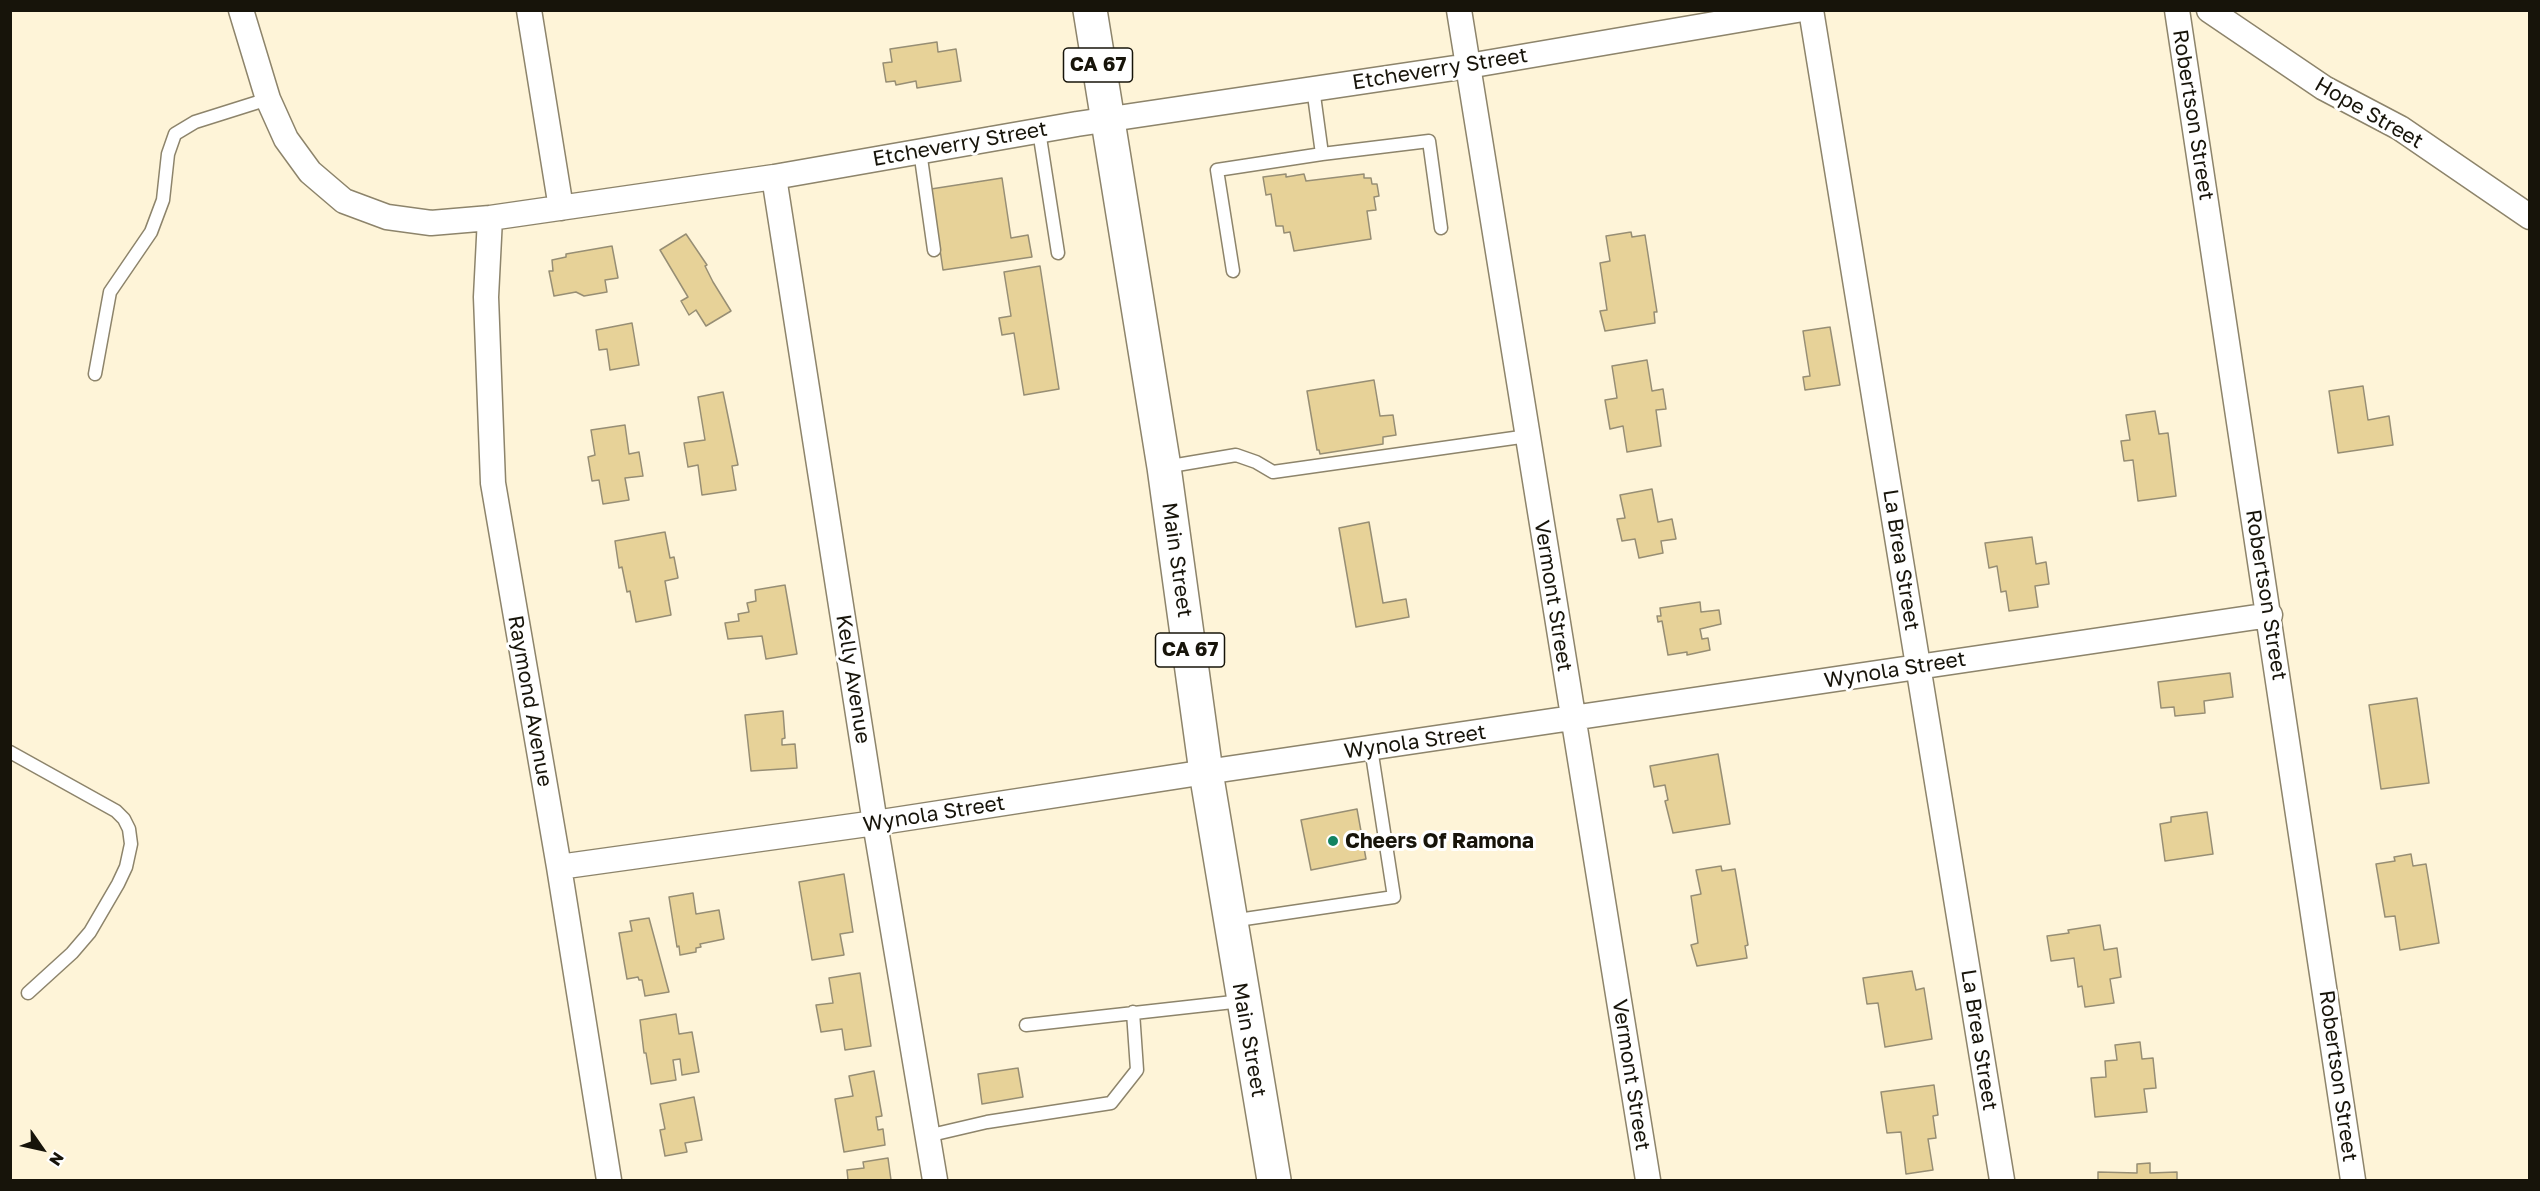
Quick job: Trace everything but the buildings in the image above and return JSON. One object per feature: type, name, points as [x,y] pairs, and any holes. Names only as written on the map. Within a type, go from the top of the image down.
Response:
[{"type":"main road","name":"Main Street","points":[[1090,10],[1164,467],[1206,771],[1242,1001],[1274,1180]]},
{"type":"street","name":"Etcheverry Street","points":[[240,10],[268,99],[286,139],[310,172],[344,201],[387,216],[431,223],[490,218],[774,177],[1039,130],[1468,66],[1797,10]]},
{"type":"street","points":[[528,10],[561,208]]},
{"type":"street","name":"Vermont Street","points":[[1459,10],[1648,1180]]},
{"type":"street","name":"La Brea Street","points":[[1812,10],[2002,1180]]},
{"type":"street","name":"Robertson Street","points":[[2177,10],[2354,1180]]},
{"type":"street","name":"Hope Street","points":[[2209,10],[2324,88],[2400,128],[2529,217]]},
{"type":"street","name":"Kelly Avenue","points":[[774,177],[875,823],[935,1180]]},
{"type":"street","name":"Raymond Avenue","points":[[490,218],[486,297],[493,483],[559,867],[609,1180]]},
{"type":"street","name":"Wynola Street","points":[[559,867],[875,823],[1206,771],[2270,615]]},
{"type":"lane","points":[[1313,88],[1322,154]]},
{"type":"lane","points":[[95,374],[110,292],[151,232],[163,200],[168,154],[175,134],[195,122],[268,99]]},
{"type":"lane","points":[[1039,130],[1058,253]]},
{"type":"lane","points":[[1233,271],[1217,170],[1429,141],[1441,228]]},
{"type":"lane","points":[[920,152],[934,250]]},
{"type":"lane","points":[[1164,467],[1236,455],[1256,462],[1272,472],[1527,436]]},
{"type":"lane","points":[[1230,921],[1394,897],[1371,748]]},
{"type":"lane","points":[[10,752],[116,811],[129,829],[131,844],[126,867],[90,932],[72,953],[28,993]]},
{"type":"lane","points":[[1026,1025],[1242,1001]]},
{"type":"lane","points":[[927,1136],[987,1122],[1111,1103],[1137,1070],[1133,1012]]},
{"type":"place","name":"Cheers Of Ramona","points":[[1333,841]]}]
